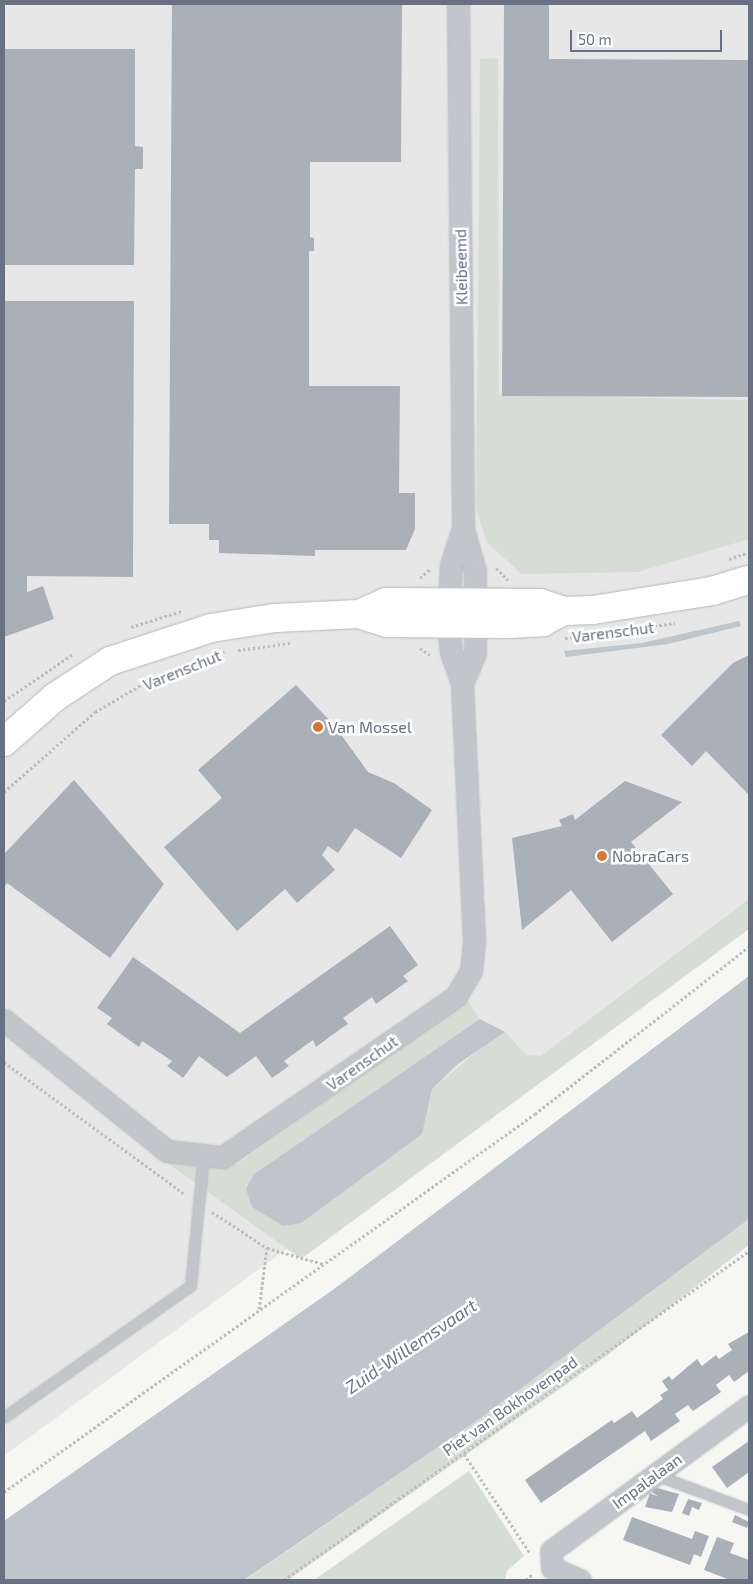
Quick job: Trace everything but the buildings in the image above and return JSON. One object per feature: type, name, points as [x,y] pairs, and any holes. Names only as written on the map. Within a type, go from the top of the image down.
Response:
[{"type":"street","name":"Kleibeemd","points":[[458,4],[463,529],[474,565],[461,613]]},
{"type":"street","name":"Varenschut","points":[[4,742],[86,675],[142,648],[242,621],[359,614],[387,624],[461,613],[543,622],[564,611],[653,602],[749,580]]},
{"type":"street","name":"Varenschut","points":[[4,1020],[167,1150],[223,1157],[245,1146],[456,996],[471,971],[474,940],[462,683],[451,653],[461,613]]},
{"type":"street","name":"Varenschut","points":[[461,613],[475,653],[462,683]]},
{"type":"street","name":"Impalalaan","points":[[549,1560],[551,1551],[749,1406]]},
{"type":"street","points":[[549,1560],[552,1568],[580,1580]]},
{"type":"lane","points":[[4,1418],[191,1286],[204,1155]]},
{"type":"lane","points":[[655,1475],[749,1510]]},
{"type":"path","name":"Varenschut","points":[[560,638],[680,622]]},
{"type":"path","name":"Varenschut","points":[[4,792],[95,712],[153,678],[223,652],[298,642]]},
{"type":"path","points":[[416,644],[428,656],[451,653]]},
{"type":"path","points":[[4,1492],[535,1114],[749,947]]},
{"type":"path","points":[[4,1062],[198,1204],[267,1248],[323,1265]]},
{"type":"path","points":[[258,1310],[267,1248]]},
{"type":"path","name":"Piet van Bokhovenpad","points":[[284,1580],[749,1251]]},
{"type":"path","points":[[464,1454],[528,1552],[549,1560]]},
{"type":"shaded area","points":[[4,4],[749,4],[749,910],[4,1456]]},
{"type":"shaded area","points":[[498,58],[499,395],[749,400],[749,539],[638,572],[522,574],[487,543],[476,508],[480,59]]},
{"type":"shaded area","points":[[749,899],[749,929],[301,1259],[162,1159],[223,1166],[239,1163],[467,1000],[480,1019],[254,1174],[422,1134],[432,1089],[493,1038],[505,1032],[526,1055],[541,1056]]},
{"type":"shaded area","points":[[749,1219],[749,1245],[605,1357],[288,1580],[245,1580],[485,1415]]},
{"type":"shaded area","points":[[469,1471],[524,1556],[507,1571],[505,1580],[314,1580]]},
{"type":"water","points":[[739,621],[741,626],[668,644],[566,657],[564,651],[642,643]]},
{"type":"water","name":"Zuid-Willemsvaart","points":[[749,976],[749,1219],[485,1415],[244,1580],[4,1580],[4,1521],[334,1289]]},
{"type":"water","points":[[480,1019],[505,1032],[458,1064],[432,1089],[422,1134],[301,1223],[283,1226],[252,1207],[246,1189],[254,1174]]},
{"type":"place","name":"Van Mossel","points":[[318,727]]},
{"type":"place","name":"NobraCars","points":[[602,856]]}]
